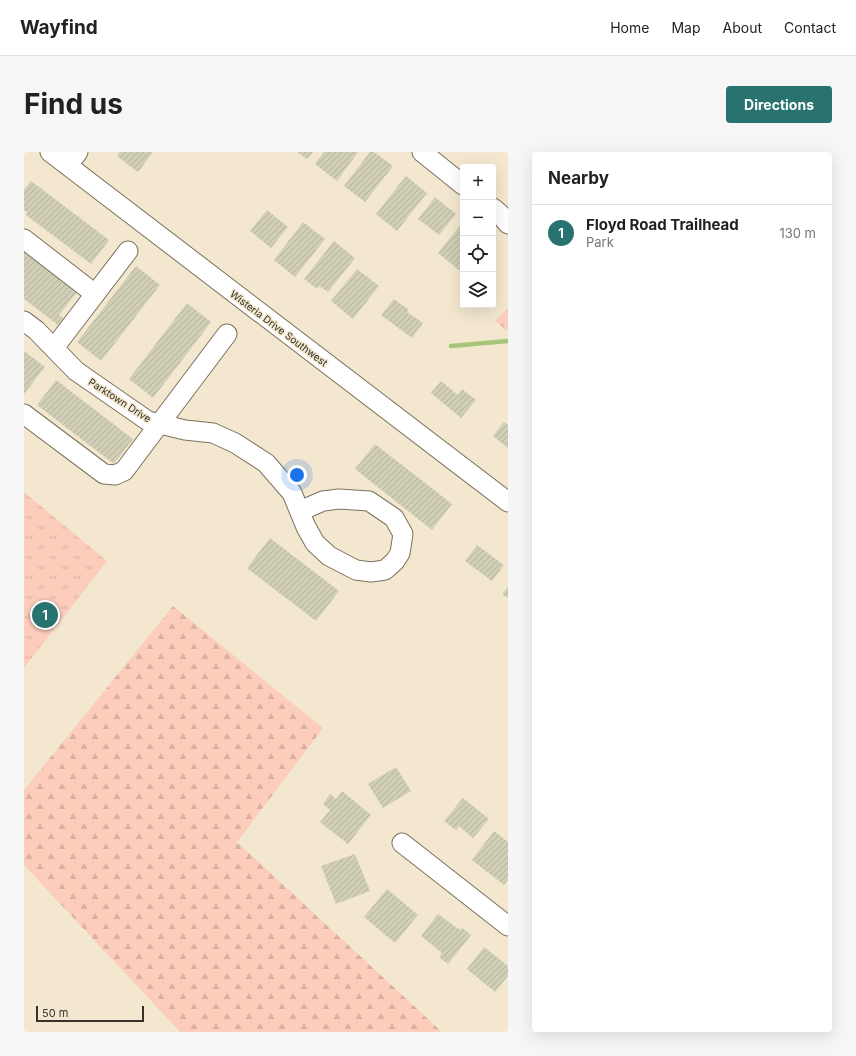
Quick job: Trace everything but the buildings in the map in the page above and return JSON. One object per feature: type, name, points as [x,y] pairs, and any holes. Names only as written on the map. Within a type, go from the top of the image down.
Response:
[{"type":"street","name":"Wisteria Drive Southwest","points":[[50,152],[73,159],[508,502]]},
{"type":"street","points":[[422,152],[460,183]]},
{"type":"street","points":[[496,210],[508,224]]},
{"type":"street","points":[[24,239],[95,294]]},
{"type":"street","points":[[54,348],[128,251]]},
{"type":"street","name":"Parktown Drive","points":[[24,321],[36,330],[76,371],[148,421],[185,430],[213,433],[235,443],[266,463],[292,493],[306,527],[315,543],[329,556],[356,570],[370,572],[386,570],[395,561],[400,553],[403,534],[397,523],[394,518],[370,500],[339,499],[323,501],[300,511]]},
{"type":"street","points":[[24,414],[104,474],[115,475],[124,471],[227,334]]},
{"type":"street","points":[[402,843],[508,926]]},
{"type":"green space","points":[[508,308],[508,331],[495,321]]},
{"type":"green space","points":[[24,492],[107,561],[24,668]]},
{"type":"green space","points":[[173,606],[323,728],[237,842],[442,1032],[180,1032],[24,865],[24,790]]},
{"type":"waterway","points":[[451,346],[508,341]]},
{"type":"place","name":"Floyd Road Trailhead","points":[[45,615]]}]
